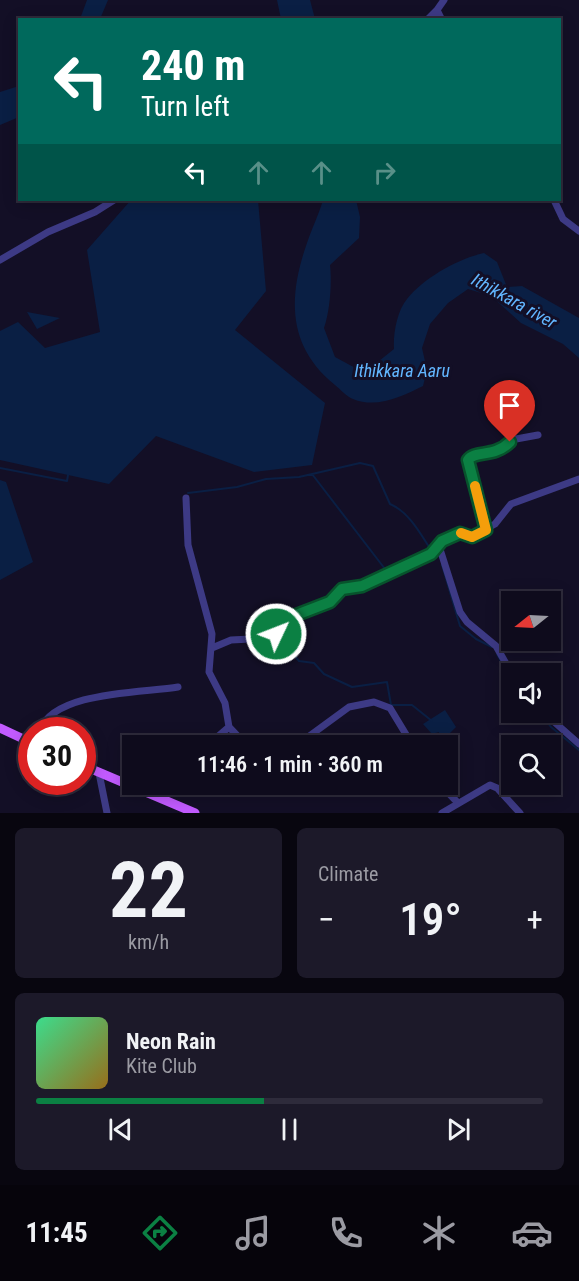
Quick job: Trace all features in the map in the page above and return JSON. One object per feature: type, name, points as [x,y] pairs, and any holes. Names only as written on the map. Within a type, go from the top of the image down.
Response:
[{"type":"main road","points":[[0,728],[18,736]]},
{"type":"main road","points":[[96,772],[122,782]]},
{"type":"main road","points":[[152,795],[195,813]]},
{"type":"street","points":[[429,18],[444,0]]},
{"type":"street","points":[[437,10],[441,18]]},
{"type":"street","points":[[0,260],[48,231],[95,212],[112,201]]},
{"type":"street","points":[[554,201],[563,219],[579,231]]},
{"type":"street","points":[[486,530],[469,457],[497,452],[512,441],[538,435]]},
{"type":"street","points":[[212,648],[231,640],[268,638],[280,630],[291,617],[330,602],[342,589],[362,586],[431,554],[442,541],[460,533],[472,537],[495,524],[511,504],[579,479]]},
{"type":"street","points":[[186,498],[188,545],[212,634],[209,672],[225,703],[229,727],[237,735]]},
{"type":"street","points":[[439,546],[460,612],[467,622],[496,646],[506,663]]},
{"type":"street","points":[[47,717],[64,707],[140,690],[178,687]]},
{"type":"street","points":[[311,735],[349,707],[374,702],[390,708],[406,735]]},
{"type":"street","points":[[555,723],[579,744]]},
{"type":"street","points":[[220,735],[229,727]]},
{"type":"street","points":[[99,773],[107,813]]},
{"type":"street","points":[[442,813],[490,785],[496,788],[520,813]]},
{"type":"street","points":[[450,795],[458,803]]},
{"type":"water","points":[[87,0],[108,0],[100,18],[80,18]]},
{"type":"water","points":[[277,0],[310,0],[315,18],[281,18]]},
{"type":"water","points":[[18,86],[18,117],[0,125],[0,92]]},
{"type":"water","points":[[130,201],[258,201],[266,291],[235,330],[325,403],[312,465],[254,472],[156,436],[109,484],[0,460],[0,331],[18,322],[45,348],[100,332],[87,250]]},
{"type":"water","name":"Ithikkara Aaru","points":[[323,201],[356,201],[360,217],[359,238],[330,265],[330,297],[324,328],[335,357],[359,370],[379,361],[394,349],[398,316],[414,291],[442,270],[484,253],[497,262],[507,287],[522,286],[579,318],[579,358],[563,344],[521,323],[491,296],[468,289],[448,303],[430,324],[422,348],[427,370],[423,386],[380,402],[362,402],[351,398],[319,370],[300,337],[295,301],[301,263]]},
{"type":"water","points":[[27,312],[60,318],[37,329]]},
{"type":"water","points":[[0,480],[6,482],[33,562],[0,580]]},
{"type":"water","points":[[445,710],[456,727],[448,735],[438,735],[439,732],[432,734],[423,724]]},
{"type":"waterway","points":[[188,493],[237,487],[266,479],[299,477],[360,463],[373,466],[390,504],[403,512],[431,550],[385,569],[312,474]]},
{"type":"waterway","points":[[0,468],[67,481],[68,475]]},
{"type":"waterway","points":[[442,565],[460,626],[476,639],[492,647]]},
{"type":"waterway","points":[[285,633],[299,661],[314,663],[324,674],[352,687],[387,682],[391,705],[412,705],[432,721]]},
{"type":"waterway","points":[[497,654],[502,663]]},
{"type":"waterway","points":[[548,723],[579,750]]},
{"type":"slow traffic","points":[[461,533],[472,537],[486,530],[475,486]]},
{"type":"route","points":[[276,634],[291,617],[330,602],[335,594],[345,587],[362,586],[394,569],[431,554],[442,541],[460,533],[472,537],[486,530],[468,460],[472,456],[500,451],[510,442]]},
{"type":"water label","name":"Ithikkara river","points":[[514,301]]}]
